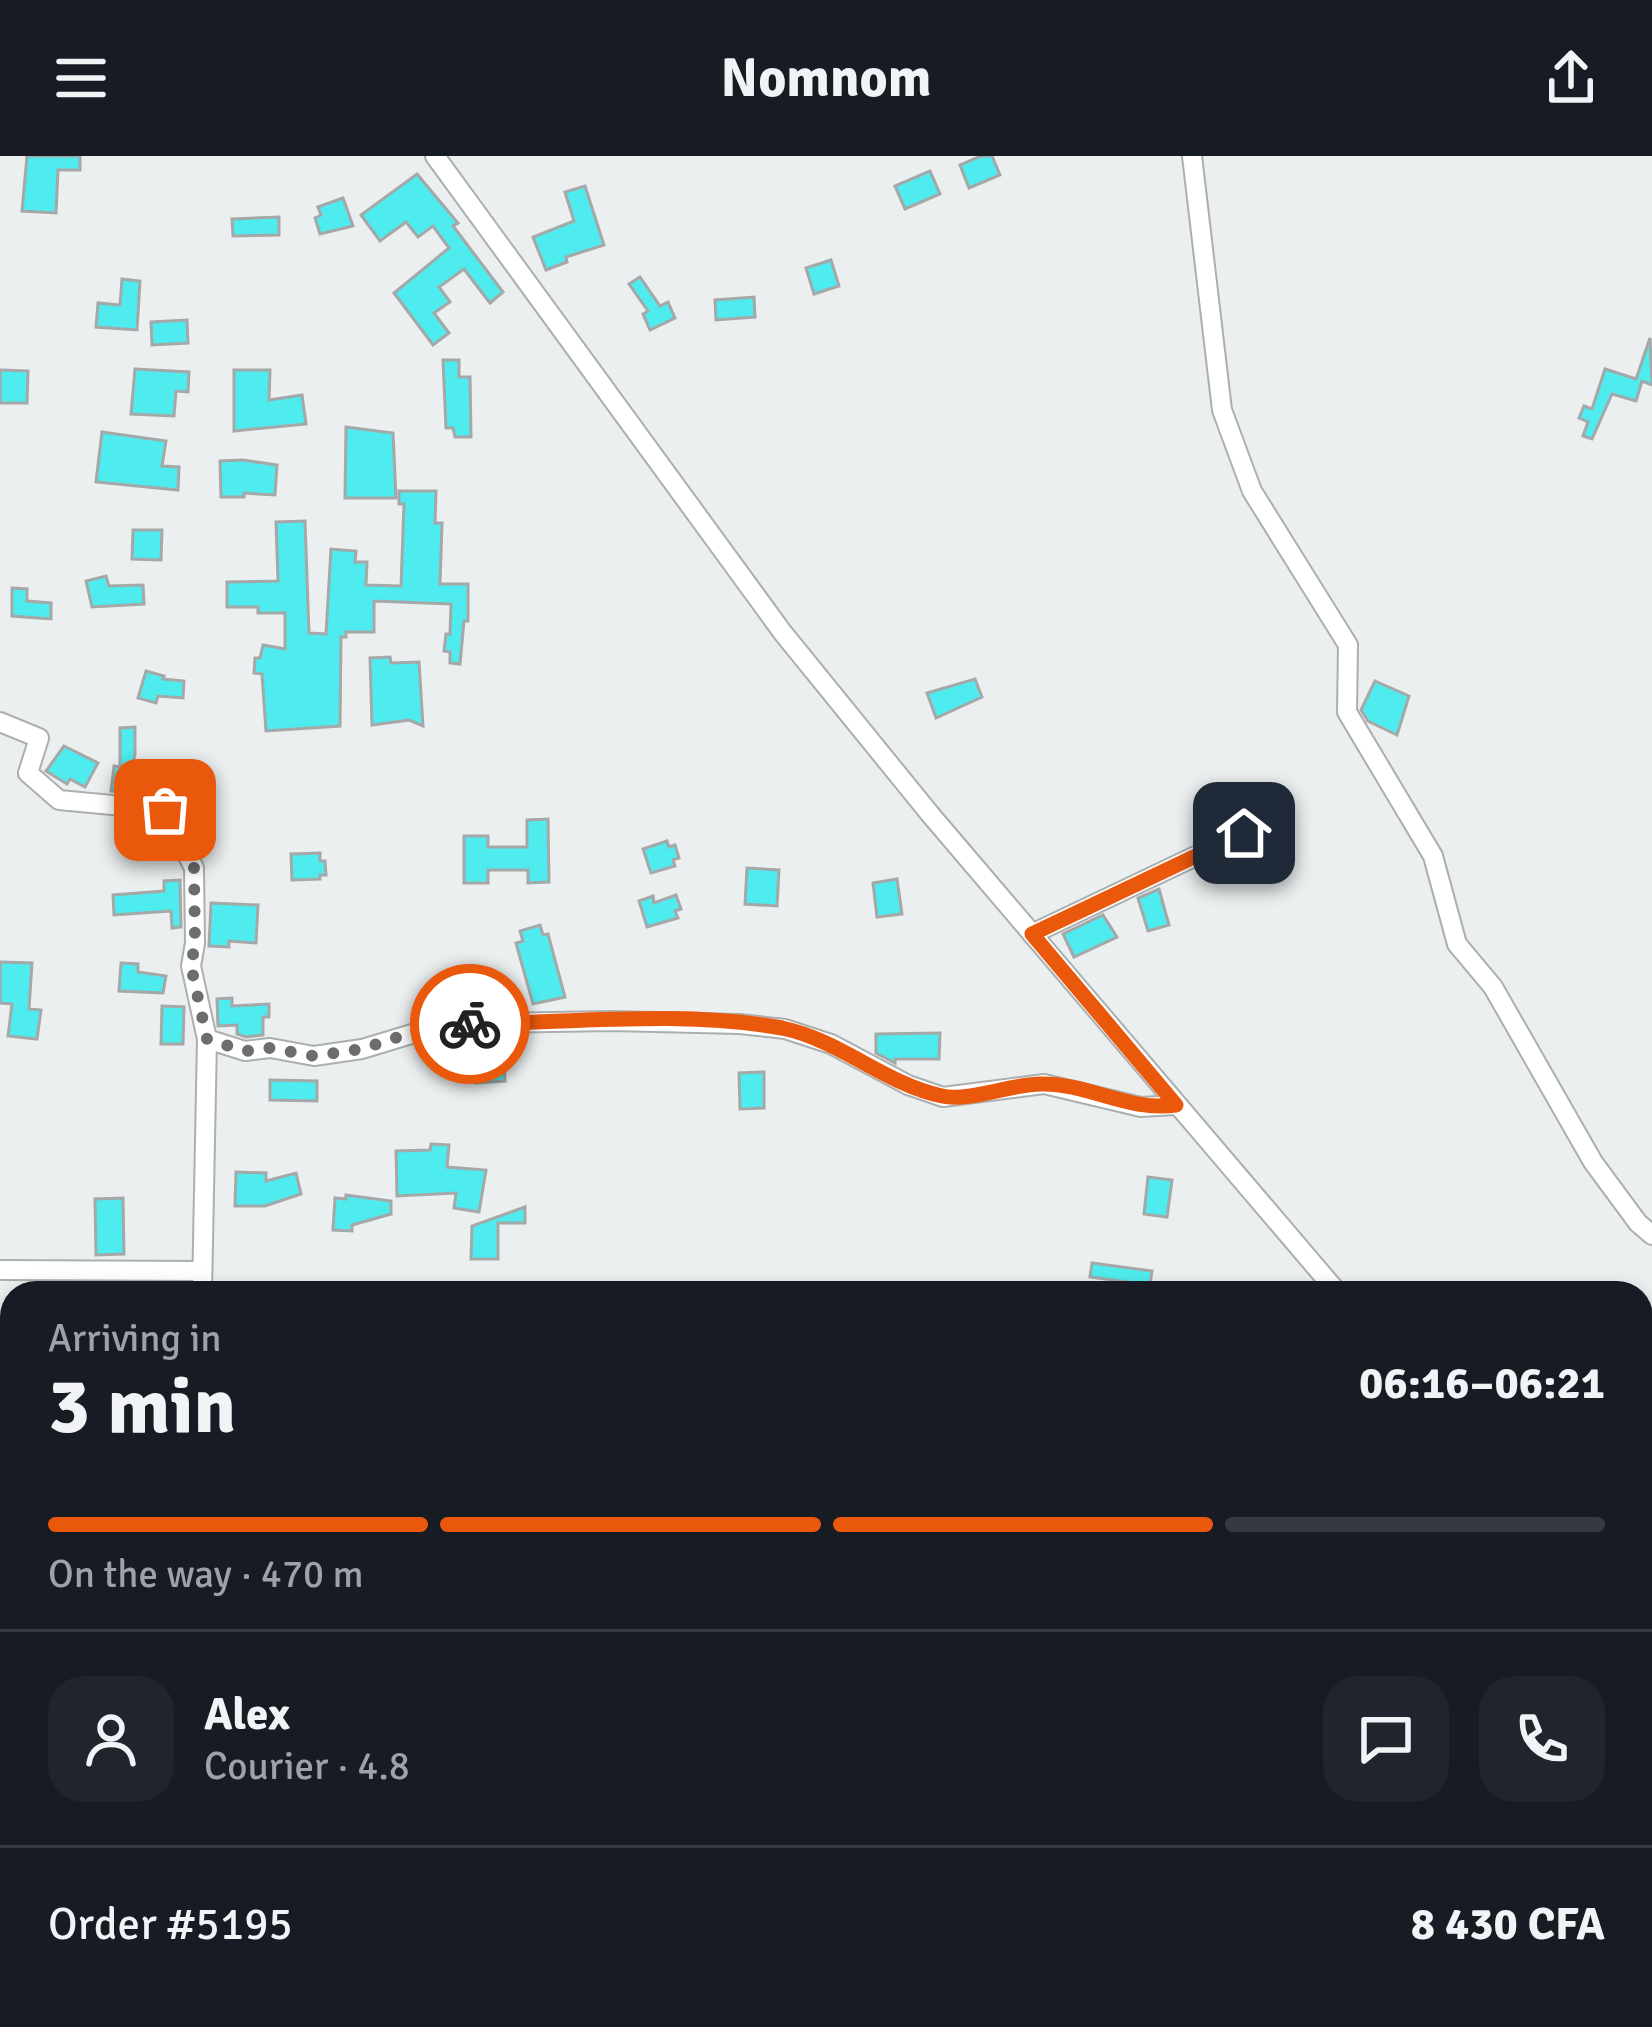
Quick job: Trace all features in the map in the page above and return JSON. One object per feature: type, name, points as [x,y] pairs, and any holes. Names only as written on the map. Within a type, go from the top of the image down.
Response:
[{"type":"street","points":[[435,156],[783,633],[1328,1281]]},
{"type":"street","points":[[1192,156],[1222,410],[1252,491],[1348,645],[1347,712],[1433,856],[1457,944],[1493,987],[1593,1162],[1652,1235]]},
{"type":"street","points":[[0,722],[39,738],[28,773],[59,800],[165,810],[194,868],[191,966],[207,1039],[202,1281]]},
{"type":"street","points":[[1032,934],[1244,833]]},
{"type":"street","points":[[207,1039],[245,1051],[270,1048],[314,1056],[362,1049],[445,1024],[740,1024],[784,1029],[831,1044],[943,1097],[1044,1084],[1141,1107],[1176,1105]]},
{"type":"street","points":[[0,1270],[202,1271]]},
{"type":"building","points":[[27,156],[80,156],[80,170],[58,170],[56,213],[22,211]]},
{"type":"building","points":[[992,156],[1000,175],[969,188],[960,165]]},
{"type":"building","points":[[930,171],[940,194],[905,209],[895,186]]},
{"type":"building","points":[[417,174],[458,223],[453,226],[503,292],[490,303],[464,269],[439,287],[450,302],[434,313],[449,333],[433,345],[394,293],[449,248],[433,226],[418,237],[406,222],[380,241],[361,215]]},
{"type":"building","points":[[585,186],[604,245],[566,257],[567,262],[546,270],[533,237],[574,221],[565,192]]},
{"type":"building","points":[[343,198],[353,226],[320,234],[315,218],[321,215],[318,207]]},
{"type":"building","points":[[279,217],[279,235],[233,236],[232,219]]},
{"type":"building","points":[[831,260],[839,286],[814,294],[806,268]]},
{"type":"building","points":[[640,277],[660,306],[668,302],[675,318],[650,330],[643,314],[648,311],[629,284]]},
{"type":"building","points":[[122,279],[140,281],[137,330],[96,327],[98,303],[120,305]]},
{"type":"building","points":[[754,297],[755,317],[716,320],[715,300]]},
{"type":"building","points":[[187,320],[188,343],[152,345],[151,322]]},
{"type":"building","points":[[1650,338],[1652,385],[1642,381],[1636,401],[1612,394],[1592,439],[1583,436],[1588,422],[1579,418],[1584,406],[1592,409],[1605,369],[1636,379]]},
{"type":"building","points":[[443,360],[459,360],[459,377],[470,377],[471,437],[455,437],[453,428],[446,428]]},
{"type":"building","points":[[135,369],[189,372],[188,392],[176,391],[174,416],[131,414]]},
{"type":"building","points":[[0,370],[28,371],[27,403],[0,403]]},
{"type":"building","points":[[234,370],[270,370],[269,400],[302,395],[306,424],[234,431]]},
{"type":"building","points":[[346,427],[393,433],[396,498],[345,498]]},
{"type":"building","points":[[102,432],[166,441],[162,466],[179,467],[178,490],[96,482]]},
{"type":"building","points":[[220,461],[277,465],[275,495],[221,497]]},
{"type":"building","points":[[399,491],[436,491],[435,523],[442,523],[440,584],[468,584],[468,621],[464,621],[460,664],[450,663],[450,652],[444,651],[451,604],[374,601],[374,632],[346,632],[341,637],[340,726],[266,731],[262,674],[254,673],[255,658],[260,658],[263,645],[285,649],[285,613],[227,607],[227,582],[278,581],[276,522],[305,521],[309,633],[326,634],[331,549],[356,551],[355,562],[367,562],[366,585],[401,586],[404,504],[399,504]]},
{"type":"building","points":[[133,530],[162,530],[161,560],[132,559]]},
{"type":"building","points":[[106,576],[109,586],[143,585],[144,604],[92,607],[86,581]]},
{"type":"building","points":[[12,588],[27,589],[27,601],[51,603],[51,619],[12,616]]},
{"type":"building","points":[[390,657],[391,663],[419,662],[423,726],[409,720],[372,725],[370,658]]},
{"type":"building","points":[[146,671],[184,681],[183,698],[158,696],[156,703],[138,698]]},
{"type":"building","points":[[975,679],[982,697],[936,718],[927,693]]},
{"type":"building","points":[[1375,681],[1409,696],[1397,735],[1368,721],[1361,710]]},
{"type":"building","points":[[135,727],[128,793],[111,791],[114,766],[120,767],[120,728]]},
{"type":"building","points":[[64,746],[98,763],[85,787],[70,779],[67,784],[46,771]]},
{"type":"building","points":[[548,819],[549,882],[528,883],[528,870],[488,870],[488,883],[464,883],[464,836],[488,836],[488,847],[527,847],[527,820]]},
{"type":"building","points":[[667,841],[669,847],[675,845],[679,858],[673,860],[675,866],[651,873],[643,849]]},
{"type":"building","points":[[320,853],[326,875],[292,880],[291,854]]},
{"type":"building","points":[[747,868],[779,870],[777,906],[745,904]]},
{"type":"building","points":[[897,879],[902,914],[877,917],[873,883]]},
{"type":"building","points":[[180,880],[181,927],[172,928],[171,911],[114,915],[113,895],[164,891],[164,881]]},
{"type":"building","points":[[1159,889],[1169,925],[1148,931],[1138,898]]},
{"type":"building","points":[[676,895],[681,909],[675,911],[678,918],[647,927],[639,901],[653,896],[654,903]]},
{"type":"building","points":[[211,903],[258,905],[256,943],[229,941],[229,947],[209,946]]},
{"type":"building","points":[[1103,915],[1117,937],[1074,957],[1063,934]]},
{"type":"building","points":[[540,925],[543,935],[548,934],[565,997],[533,1004],[516,943],[523,941],[520,931]]},
{"type":"building","points":[[0,962],[32,963],[29,1009],[41,1010],[37,1039],[8,1036],[12,1004],[0,1003]]},
{"type":"building","points":[[121,963],[138,964],[138,972],[166,976],[163,993],[119,991]]},
{"type":"building","points":[[232,998],[232,1006],[269,1004],[263,1035],[246,1037],[237,1034],[237,1025],[218,1026],[217,999]]},
{"type":"building","points":[[162,1006],[184,1007],[183,1044],[161,1044]]},
{"type":"building","points":[[940,1033],[939,1059],[895,1059],[895,1063],[876,1053],[876,1034]]},
{"type":"building","points":[[503,1045],[505,1081],[476,1083],[475,1046]]},
{"type":"building","points":[[764,1072],[764,1108],[740,1109],[739,1073]]},
{"type":"building","points":[[270,1080],[317,1081],[317,1101],[270,1100]]},
{"type":"building","points":[[431,1144],[449,1145],[447,1167],[486,1170],[479,1212],[454,1208],[456,1193],[397,1196],[396,1151],[430,1150]]},
{"type":"building","points":[[236,1172],[266,1173],[266,1181],[296,1173],[301,1194],[265,1206],[235,1206]]},
{"type":"building","points":[[1148,1177],[1172,1180],[1167,1217],[1144,1214]]},
{"type":"building","points":[[346,1195],[391,1201],[391,1214],[352,1225],[352,1231],[333,1230],[335,1198],[346,1199]]},
{"type":"building","points":[[123,1198],[124,1254],[96,1255],[95,1199]]},
{"type":"building","points":[[525,1207],[525,1223],[498,1223],[498,1259],[471,1259],[472,1226]]},
{"type":"building","points":[[1092,1263],[1152,1271],[1151,1281],[1090,1277]]},
{"type":"way so far","points":[[165,810],[194,868],[191,966],[207,1039],[245,1051],[270,1048],[332,1055],[425,1028],[470,1024]]},
{"type":"route","points":[[470,1024],[695,1022],[784,1029],[831,1044],[943,1097],[1044,1084],[1141,1107],[1176,1105],[1032,934],[1244,833]]}]
